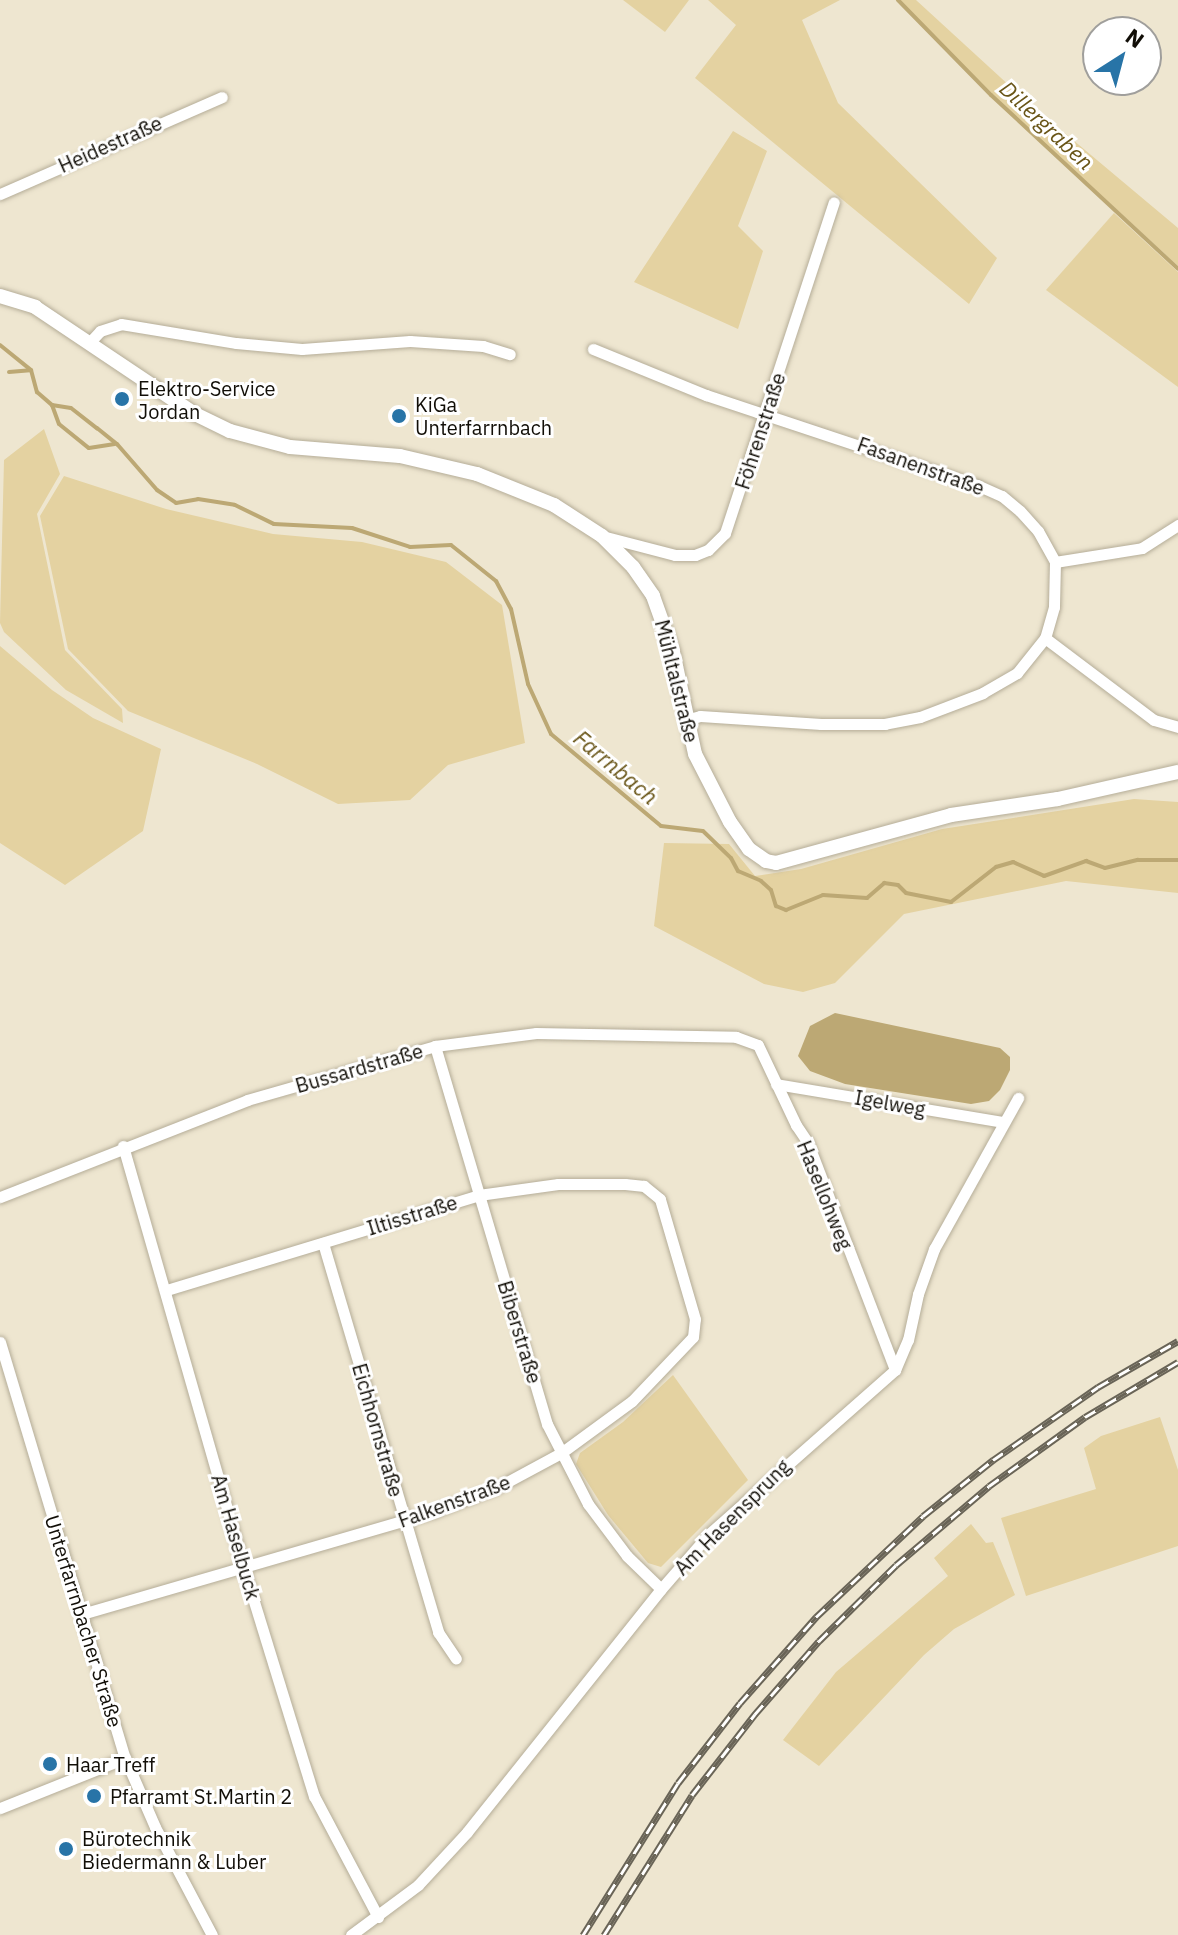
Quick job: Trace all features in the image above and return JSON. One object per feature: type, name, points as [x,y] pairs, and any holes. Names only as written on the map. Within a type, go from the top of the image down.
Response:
[{"type":"street","name":"Heidestraße","points":[[0,194],[222,97]]},
{"type":"street","name":"Föhrenstraße","points":[[602,536],[675,555],[695,555],[708,550],[725,533],[834,202]]},
{"type":"street","name":"Mühltalstraße","points":[[0,296],[35,307],[195,414],[230,431],[290,447],[412,458],[477,474],[554,505],[602,536],[633,567],[653,596],[669,640],[695,754],[730,822],[749,849],[766,861],[776,863],[951,815],[1058,799],[1178,772]]},
{"type":"street","points":[[89,343],[100,331],[121,324],[236,343],[302,349],[410,341],[483,346],[510,354]]},
{"type":"street","name":"Fasanenstraße","points":[[593,349],[706,395],[924,465],[1002,496],[1038,531],[1055,562]]},
{"type":"street","points":[[686,720],[700,716],[864,725],[911,719],[1001,683],[1028,662],[1045,638],[1054,607],[1055,562],[1142,548],[1178,525]]},
{"type":"street","points":[[1045,638],[1154,720],[1178,727]]},
{"type":"street","name":"Bussardstraße","points":[[0,1197],[123,1146],[247,1100],[435,1046],[536,1033],[736,1037]]},
{"type":"street","name":"Hasellohweg","points":[[736,1037],[758,1045],[818,1169],[895,1370]]},
{"type":"street","name":"Biberstraße","points":[[435,1046],[547,1424],[588,1504],[627,1556],[661,1589]]},
{"type":"street","name":"Igelweg","points":[[776,1084],[1003,1122]]},
{"type":"street","name":"Am Hasensprung","points":[[351,1935],[418,1885],[467,1832],[661,1589],[709,1534],[754,1491],[895,1370],[908,1340],[918,1294],[934,1249],[1018,1098]]},
{"type":"street","name":"Am Haselbuck","points":[[123,1146],[244,1569],[314,1796],[378,1917]]},
{"type":"street","name":"Iltisstraße","points":[[166,1290],[479,1195],[558,1184],[625,1184],[644,1186],[660,1199]]},
{"type":"street","name":"Falkenstraße","points":[[82,1614],[403,1520],[496,1488],[561,1453],[632,1401],[693,1337],[695,1319],[660,1199]]},
{"type":"street","name":"Eichhornstraße","points":[[323,1243],[438,1632],[456,1659]]},
{"type":"street","name":"Unterfarrnbacher Straße","points":[[0,1342],[125,1758],[155,1827],[212,1935]]},
{"type":"street","points":[[0,1808],[125,1758]]},
{"type":"shaded area","points":[[623,0],[689,0],[665,32]]},
{"type":"shaded area","points":[[708,0],[840,0],[802,20],[838,103],[997,258],[969,304],[695,78],[736,25]]},
{"type":"shaded area","points":[[899,0],[916,0],[1023,98],[1178,228],[1178,266],[990,93]]},
{"type":"shaded area","points":[[733,131],[767,151],[738,226],[763,251],[738,329],[634,282]]},
{"type":"shaded area","points":[[1114,213],[1178,272],[1178,387],[1046,290]]},
{"type":"shaded area","points":[[44,429],[60,474],[37,514],[65,650],[122,709],[123,723],[66,690],[4,632],[0,623],[4,460]]},
{"type":"shaded area","points":[[64,476],[166,509],[273,534],[362,542],[446,562],[502,605],[525,743],[448,765],[410,800],[338,804],[257,764],[128,711],[68,649],[40,516]]},
{"type":"shaded area","points":[[0,646],[52,690],[93,718],[161,749],[143,831],[65,885],[0,843]]},
{"type":"shaded area","points":[[1134,799],[1178,802],[1178,893],[1066,881],[904,914],[835,983],[803,992],[764,984],[654,926],[664,843],[729,844],[755,876],[801,869],[942,829]]},
{"type":"shaded area","points":[[835,1013],[1000,1048],[1010,1057],[1010,1070],[1000,1090],[989,1101],[971,1104],[845,1084],[810,1071],[798,1056],[810,1026]]},
{"type":"shaded area","points":[[673,1375],[748,1480],[661,1567],[648,1563],[608,1515],[576,1464],[580,1453],[623,1422]]},
{"type":"shaded area","points":[[1160,1417],[1178,1470],[1178,1546],[1026,1596],[1001,1518],[1096,1489],[1084,1448],[1101,1436]]},
{"type":"shaded area","points":[[971,1524],[986,1543],[993,1542],[1015,1595],[954,1629],[924,1655],[819,1766],[783,1740],[836,1672],[948,1576],[934,1558]]},
{"type":"waterway","name":"Dillergraben","points":[[898,0],[991,95],[1178,269]]},
{"type":"waterway","name":"Farrnbach","points":[[0,345],[31,370],[37,392],[52,405],[71,408],[97,428],[117,444],[157,490],[176,503],[198,499],[235,505],[274,524],[352,528],[410,547],[451,545],[496,581],[511,609],[528,684],[551,734],[661,826],[703,831],[731,858],[738,871],[761,881],[771,890],[776,906],[786,910],[823,895],[867,898],[884,883],[898,885],[906,893],[951,902],[996,867],[1013,862],[1044,876],[1086,861],[1105,868],[1138,860],[1178,860]]},
{"type":"waterway","points":[[9,372],[30,370]]},
{"type":"waterway","name":"Farrnbach","points":[[52,405],[59,424],[89,448],[115,444]]},
{"type":"railway","points":[[583,1935],[678,1783],[740,1703],[816,1617],[923,1516],[993,1460],[1098,1387],[1178,1341]]},
{"type":"railway","points":[[604,1935],[692,1795],[755,1714],[819,1641],[896,1565],[989,1486],[1085,1417],[1178,1362]]},
{"type":"place","name":"Elektro-Service Jordan","points":[[122,399]]},
{"type":"place","name":"KiGa Unterfarrnbach","points":[[399,416]]},
{"type":"place","name":"Haar Treff","points":[[50,1764]]},
{"type":"place","name":"Pfarramt St.Martin 2","points":[[94,1796]]},
{"type":"place","name":"Bürotechnik Biedermann & Luber","points":[[66,1849]]}]
